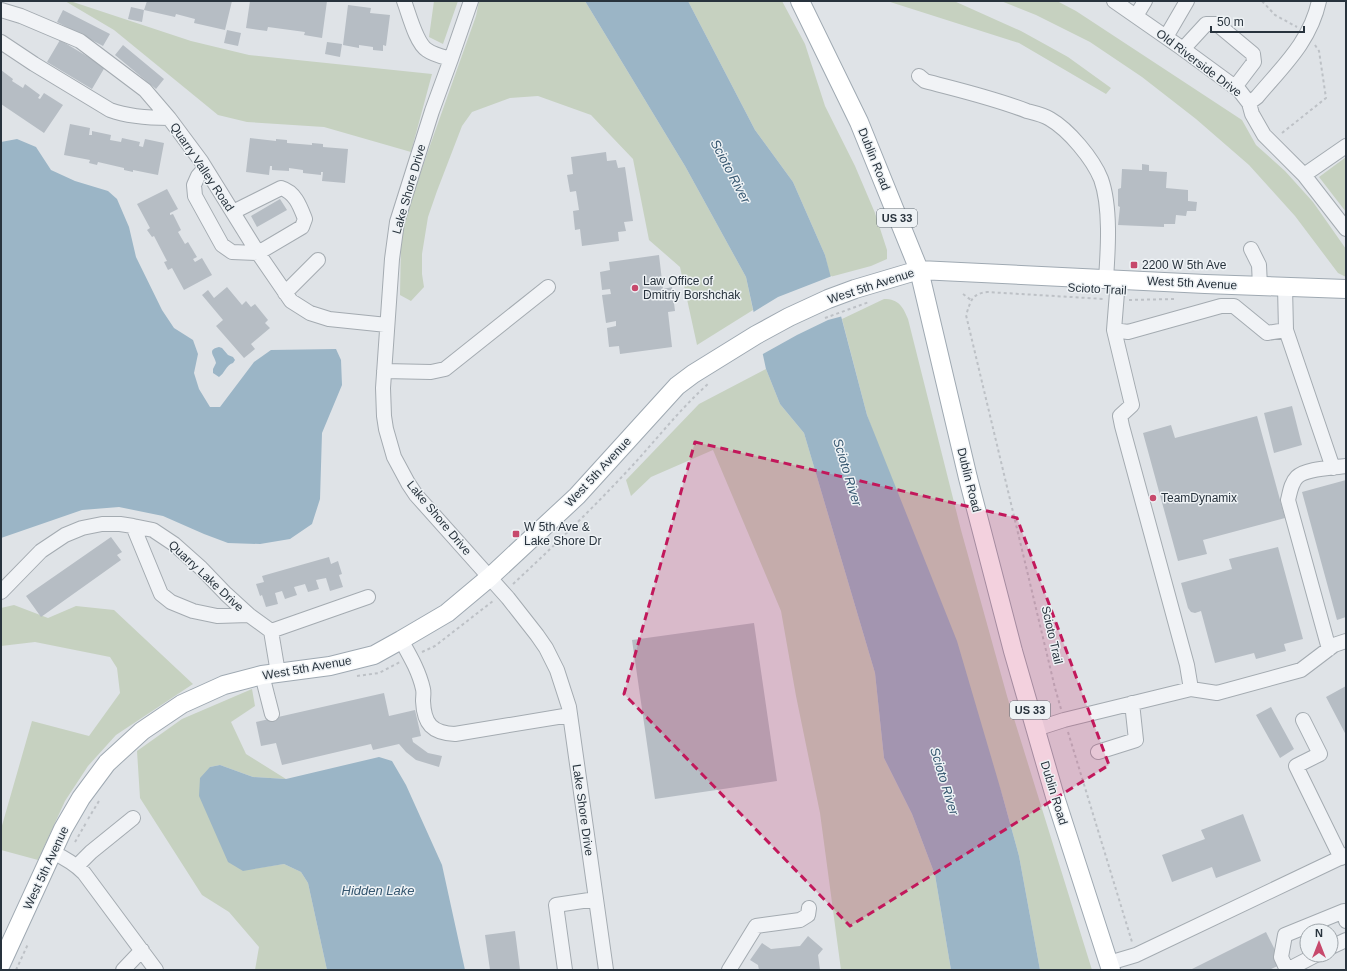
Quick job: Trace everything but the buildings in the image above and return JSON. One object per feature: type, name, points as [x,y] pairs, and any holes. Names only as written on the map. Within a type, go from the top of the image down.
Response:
[{"type":"main road","name":"Dublin Road","points":[[800,1],[859,122],[919,270],[968,478],[1009,636],[1056,800],[1110,967]]},
{"type":"main road","name":"West 5th Avenue","points":[[1,964],[63,829],[93,780],[107,763],[142,731],[182,704],[224,684],[270,674],[330,666],[374,655],[447,613],[490,577],[577,496],[676,386],[708,364],[789,317],[828,299],[873,292],[919,270],[1112,280],[1346,289]]},
{"type":"street","points":[[404,1],[423,46],[432,53],[451,60]]},
{"type":"street","name":"Lake Shore Drive","points":[[471,1],[432,111],[397,222],[392,259],[384,371],[383,402],[386,429],[394,457],[416,495],[490,577],[528,622],[546,648],[564,687],[570,715],[606,970]]},
{"type":"street","name":"Old Riverside Drive","points":[[1114,1],[1235,87],[1249,103],[1252,114],[1264,135],[1304,175],[1346,229]]},
{"type":"street","points":[[1136,16],[1145,1]]},
{"type":"street","points":[[1166,37],[1187,1]]},
{"type":"street","points":[[1249,103],[1257,97],[1299,48],[1312,27],[1319,1]]},
{"type":"street","name":"Quarry Valley Road","points":[[1,10],[21,16],[80,41],[145,90],[169,118],[205,168],[258,253],[291,301],[310,313],[329,320],[387,325]]},
{"type":"street","points":[[1183,49],[1206,24],[1217,24],[1253,54],[1254,62],[1235,87]]},
{"type":"street","points":[[1,42],[110,110],[121,114],[149,118],[169,118]]},
{"type":"street","points":[[919,76],[925,81],[1009,104],[1050,119],[1071,134],[1088,158],[1100,179],[1107,206],[1108,255],[1116,299],[1114,330],[1132,405],[1120,416],[1187,665],[1191,689]]},
{"type":"street","points":[[1304,175],[1346,146]]},
{"type":"street","points":[[205,168],[198,176],[194,185],[195,196],[222,245],[232,252],[258,253],[302,227],[305,219],[300,205],[289,190],[281,188],[232,212]]},
{"type":"street","points":[[1251,249],[1259,265],[1260,286]]},
{"type":"street","points":[[285,293],[318,260]]},
{"type":"street","points":[[384,371],[431,372],[444,369],[548,287]]},
{"type":"street","points":[[1285,287],[1286,330],[1339,467],[1310,471],[1297,477],[1291,486],[1288,500],[1329,649]]},
{"type":"street","points":[[1114,330],[1128,332],[1221,306],[1234,306],[1267,333],[1286,330]]},
{"type":"street","name":"Quarry Lake Drive","points":[[1,592],[41,551],[65,535],[82,528],[102,524],[120,524],[153,530],[174,544],[249,615],[271,630]]},
{"type":"street","points":[[133,526],[162,594],[171,602],[193,611],[217,616],[249,615]]},
{"type":"street","points":[[272,714],[270,674],[271,630],[368,597]]},
{"type":"street","points":[[401,640],[411,657],[418,674],[423,690],[423,704],[427,722],[434,729],[444,734],[455,734],[570,715]]},
{"type":"street","points":[[1036,729],[1064,720],[1191,689],[1217,693],[1301,670],[1334,645],[1346,641]]},
{"type":"street","points":[[1098,752],[1136,740],[1132,703]]},
{"type":"street","points":[[1110,967],[1343,856],[1296,766],[1320,754],[1303,720]]},
{"type":"street","points":[[77,866],[91,852],[133,818]]},
{"type":"street","points":[[52,852],[66,858],[84,873],[156,970]]},
{"type":"street","points":[[565,970],[556,905],[596,899]]},
{"type":"street","points":[[733,969],[756,926],[800,920],[808,915],[809,908]]},
{"type":"street","points":[[1301,963],[1287,970],[1282,957],[1285,935],[1344,911],[1346,921]]},
{"type":"street","points":[[123,970],[142,950]]},
{"type":"path","points":[[1262,1],[1275,14],[1301,29]]},
{"type":"path","points":[[1282,133],[1326,98],[1319,51],[1314,42]]},
{"type":"path","points":[[824,319],[873,292]]},
{"type":"path","name":"Scioto Trail","points":[[1136,955],[1055,688],[966,315],[971,300],[978,293],[987,292],[1116,299],[1177,299]]},
{"type":"path","points":[[963,294],[971,300]]},
{"type":"highlighted area","points":[[695,442],[1017,518],[1109,765],[850,926],[624,694]]},
{"type":"green space","points":[[65,1],[70,1],[191,41],[249,55],[432,74],[411,152],[324,127],[247,122],[218,115],[114,30]]},
{"type":"green space","points":[[434,1],[458,1],[443,44],[429,37]]},
{"type":"green space","points":[[479,1],[585,1],[685,166],[746,277],[753,310],[697,345],[680,267],[649,240],[633,159],[591,115],[538,96],[510,98],[472,112],[462,126],[428,217],[422,254],[422,274],[424,287],[411,301],[400,295],[401,243],[404,222],[476,16]]},
{"type":"green space","points":[[688,1],[782,1],[805,44],[825,106],[855,166],[875,213],[887,250],[887,259],[871,266],[830,277],[825,255],[793,182],[755,130]]},
{"type":"green space","points":[[887,1],[954,1],[1021,31],[1068,57],[1111,88],[1106,94],[1019,43]]},
{"type":"green space","points":[[1001,1],[1057,1],[1076,11],[1242,120],[1256,145],[1285,171],[1313,202],[1346,249],[1346,277],[1338,273],[1295,216],[1249,165],[1196,119],[1142,77],[1090,42],[1036,15]]},
{"type":"green space","points":[[1346,157],[1346,212],[1319,177]]},
{"type":"green space","points":[[884,299],[893,300],[900,304],[908,319],[961,530],[1007,696],[1092,970],[1040,970],[1019,856],[1002,794],[867,415],[842,319]]},
{"type":"green space","points":[[766,369],[780,404],[804,433],[875,673],[884,758],[912,814],[935,875],[951,970],[841,970],[820,813],[796,696],[781,611],[713,450],[651,477],[631,496],[626,480],[699,404]]},
{"type":"green space","points":[[14,605],[48,618],[76,606],[114,610],[193,684],[116,735],[88,766],[65,801],[38,860],[1,850],[1,829],[32,721],[89,736],[120,693],[117,668],[110,657],[35,642],[1,646],[1,608]]},
{"type":"green space","points":[[252,689],[255,706],[231,722],[246,754],[286,779],[253,777],[220,765],[210,767],[243,870],[284,864],[301,872],[308,883],[327,970],[255,970],[259,947],[229,912],[202,895],[140,798],[137,751],[182,719]]},
{"type":"water","name":"Scioto River","points":[[585,1],[688,1],[755,130],[793,182],[825,255],[867,415],[957,641],[1019,856],[1040,970],[951,970],[935,875],[912,814],[884,758],[875,673],[804,433],[780,404],[766,369],[746,277],[685,166]]},
{"type":"water","points":[[17,139],[36,147],[51,170],[75,181],[108,191],[117,199],[129,227],[136,257],[162,310],[174,328],[193,340],[198,354],[194,373],[199,389],[210,407],[220,407],[254,362],[271,350],[336,349],[341,360],[342,385],[322,433],[320,499],[312,524],[290,539],[260,544],[228,543],[163,516],[119,507],[82,510],[1,538],[1,142]]},
{"type":"water","points":[[219,347],[235,360],[219,377],[213,373],[216,363],[212,352],[215,348]]},
{"type":"water","name":"Hidden Lake","points":[[379,757],[392,761],[406,785],[442,865],[465,970],[327,970],[308,883],[301,872],[284,864],[243,871],[228,862],[199,796],[200,778],[210,767],[220,765],[253,777],[286,779]]},
{"type":"pier","points":[[832,276],[843,316],[828,320],[761,355],[752,313],[778,297]]},
{"type":"place","name":"2200 W 5th Ave","points":[[1134,265]]},
{"type":"place","name":"Law Office of Dmitriy Borshchak","points":[[635,288]]},
{"type":"place","name":"TeamDynamix","points":[[1153,498]]},
{"type":"place","name":"W 5th Ave & Lake Shore Dr","points":[[516,534]]}]
